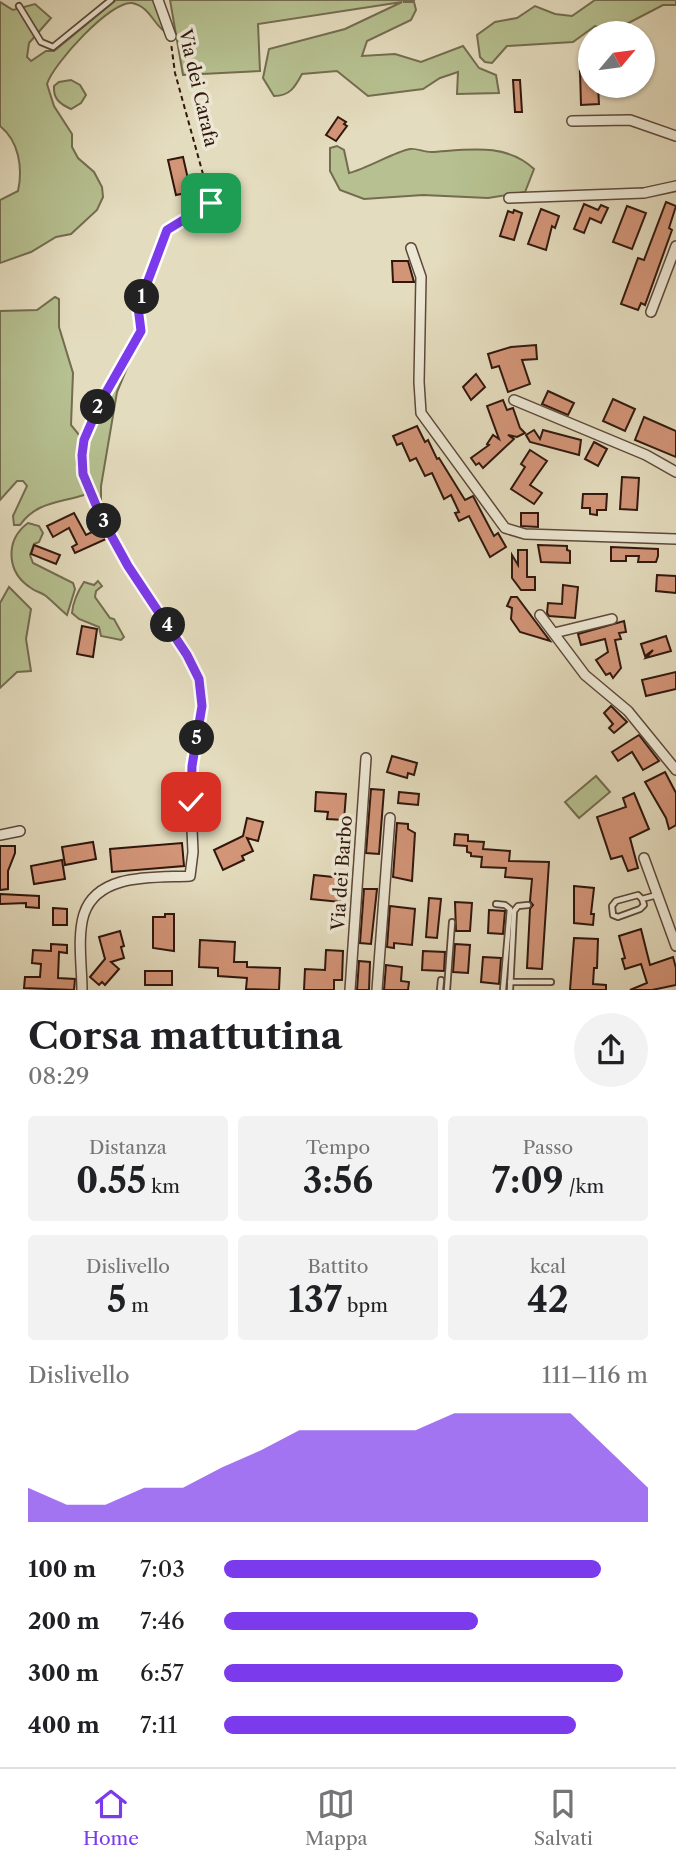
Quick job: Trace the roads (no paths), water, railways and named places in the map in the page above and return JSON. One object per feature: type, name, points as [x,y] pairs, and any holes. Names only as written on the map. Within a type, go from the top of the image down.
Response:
[{"type":"street","name":"Via dei Carafa","points":[[158,0],[170,36]]},
{"type":"street","points":[[572,121],[630,120],[676,136]]},
{"type":"street","points":[[509,198],[643,193],[676,186]]},
{"type":"street","points":[[651,312],[676,246]]},
{"type":"street","points":[[411,248],[421,277],[421,413],[505,528],[525,534],[676,539]]},
{"type":"street","points":[[514,400],[646,455],[676,472]]},
{"type":"street","points":[[540,615],[585,675],[628,711],[676,770]]},
{"type":"street","points":[[554,633],[612,619]]},
{"type":"street","name":"Via dei Barbo","points":[[350,990],[366,758]]},
{"type":"street","points":[[82,990],[83,920],[87,907],[96,896],[126,880],[190,876],[193,852],[191,807]]},
{"type":"street","points":[[377,990],[390,818]]},
{"type":"street","points":[[0,835],[20,831]]},
{"type":"street","points":[[643,858],[676,946]]},
{"type":"lane","points":[[19,6],[41,42],[53,47],[111,0]]},
{"type":"lane","points":[[93,498],[114,541],[187,655],[199,679],[202,706],[192,766],[191,807]]},
{"type":"lane","points":[[638,895],[642,899],[643,905],[640,909],[618,917],[613,915],[612,906],[616,901],[638,895]]},
{"type":"lane","points":[[642,899],[657,895]]},
{"type":"lane","points":[[496,904],[510,909],[503,990]]},
{"type":"lane","points":[[510,990],[514,911],[518,906],[528,905]]},
{"type":"lane","points":[[447,990],[452,922]]},
{"type":"lane","points":[[440,990],[441,980]]},
{"type":"lane","points":[[510,982],[551,982]]}]
